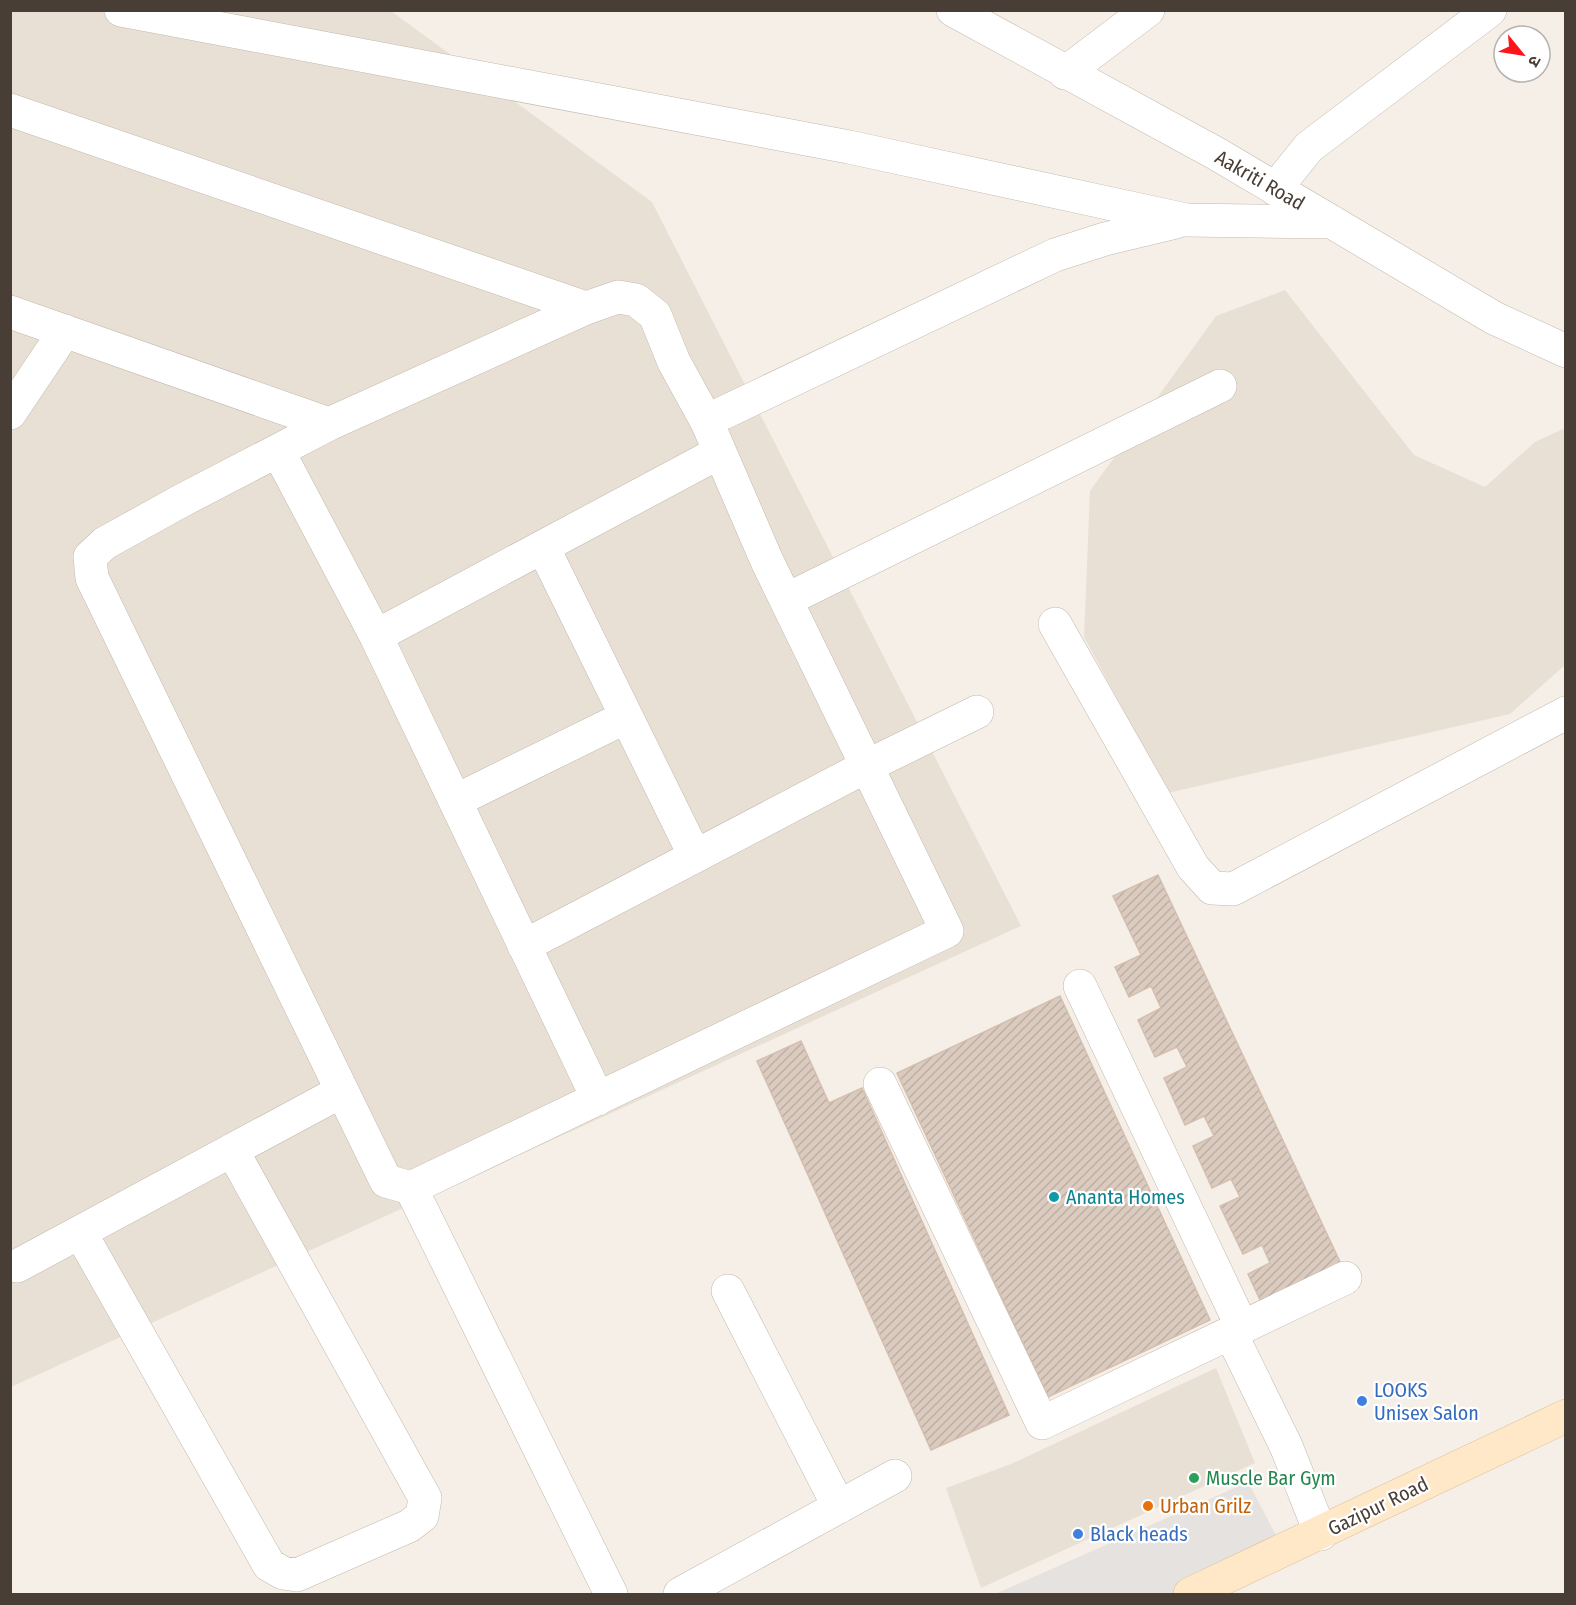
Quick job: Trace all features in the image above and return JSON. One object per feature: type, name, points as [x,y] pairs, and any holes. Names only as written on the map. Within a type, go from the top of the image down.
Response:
[{"type":"street","points":[[121,10],[849,147],[1186,220],[1332,222]]},
{"type":"street","points":[[1065,73],[1148,10]]},
{"type":"street","points":[[1275,189],[1309,147],[1490,10]]},
{"type":"street","name":"Aakriti Road","points":[[954,11],[1217,154],[1494,318],[1566,351]]},
{"type":"street","points":[[10,110],[586,308]]},
{"type":"street","points":[[723,413],[1055,255],[1105,239],[1186,220]]},
{"type":"street","points":[[618,297],[636,300],[655,315],[674,362],[720,452],[786,600],[947,931],[411,1188],[386,1181],[92,578],[90,557],[105,543],[329,424],[586,308],[618,297]]},
{"type":"street","points":[[10,312],[329,424]]},
{"type":"street","points":[[10,413],[64,331]]},
{"type":"street","points":[[786,600],[1220,386]]},
{"type":"street","points":[[278,451],[376,636],[597,1099]]},
{"type":"street","points":[[376,636],[720,452]]},
{"type":"street","points":[[543,547],[695,856]]},
{"type":"street","points":[[1055,624],[1193,867],[1212,888],[1233,889],[1566,713]]},
{"type":"street","points":[[524,946],[867,766],[977,712]]},
{"type":"street","points":[[455,801],[626,717]]},
{"type":"street","points":[[1080,986],[1237,1331],[1321,1534]]},
{"type":"street","points":[[880,1084],[1042,1423],[1345,1278]]},
{"type":"street","points":[[17,1266],[342,1091]]},
{"type":"street","points":[[80,1232],[268,1565],[283,1573],[297,1575],[409,1526],[422,1516],[425,1498],[232,1150]]},
{"type":"street","points":[[411,1188],[611,1594]]},
{"type":"street","points":[[728,1290],[839,1507]]},
{"type":"street","name":"Gazipur Road","points":[[1190,1594],[1321,1534],[1566,1416]]},
{"type":"street","points":[[680,1594],[895,1476]]},
{"type":"shaded area","points":[[10,11],[391,11],[652,202],[1021,926],[11,1387]]},
{"type":"shaded area","points":[[1285,290],[1414,455],[1485,487],[1535,442],[1565,428],[1565,665],[1510,714],[1168,793],[1084,637],[1090,491],[1216,316]]},
{"type":"shaded area","points":[[1216,1368],[1255,1463],[981,1588],[946,1488],[1011,1464]]},
{"type":"shaded area","points":[[1248,1482],[1278,1539],[1174,1594],[995,1594]]},
{"type":"building","name":"Ananta Homes","points":[[1158,875],[1341,1264],[1261,1302],[1248,1274],[1270,1263],[1262,1245],[1243,1254],[1220,1206],[1240,1197],[1231,1179],[1212,1188],[1193,1146],[1214,1136],[1204,1116],[1185,1125],[1164,1078],[1187,1067],[1177,1047],[1155,1057],[1138,1020],[1161,1008],[1151,986],[1129,997],[1115,967],[1141,955],[1113,896]]},
{"type":"building","name":"Ananta Homes","points":[[1060,996],[1210,1320],[1048,1397],[897,1073]]},
{"type":"building","points":[[801,1041],[829,1103],[862,1088],[1009,1415],[931,1450],[757,1061]]},
{"type":"place","name":"Ananta Homes","points":[[1054,1197]]},
{"type":"place","name":"LOOKS Unisex Salon","points":[[1362,1401]]},
{"type":"place","name":"Muscle Bar Gym","points":[[1194,1478]]},
{"type":"place","name":"Urban Grilz","points":[[1148,1506]]},
{"type":"place","name":"Black heads","points":[[1078,1534]]}]
